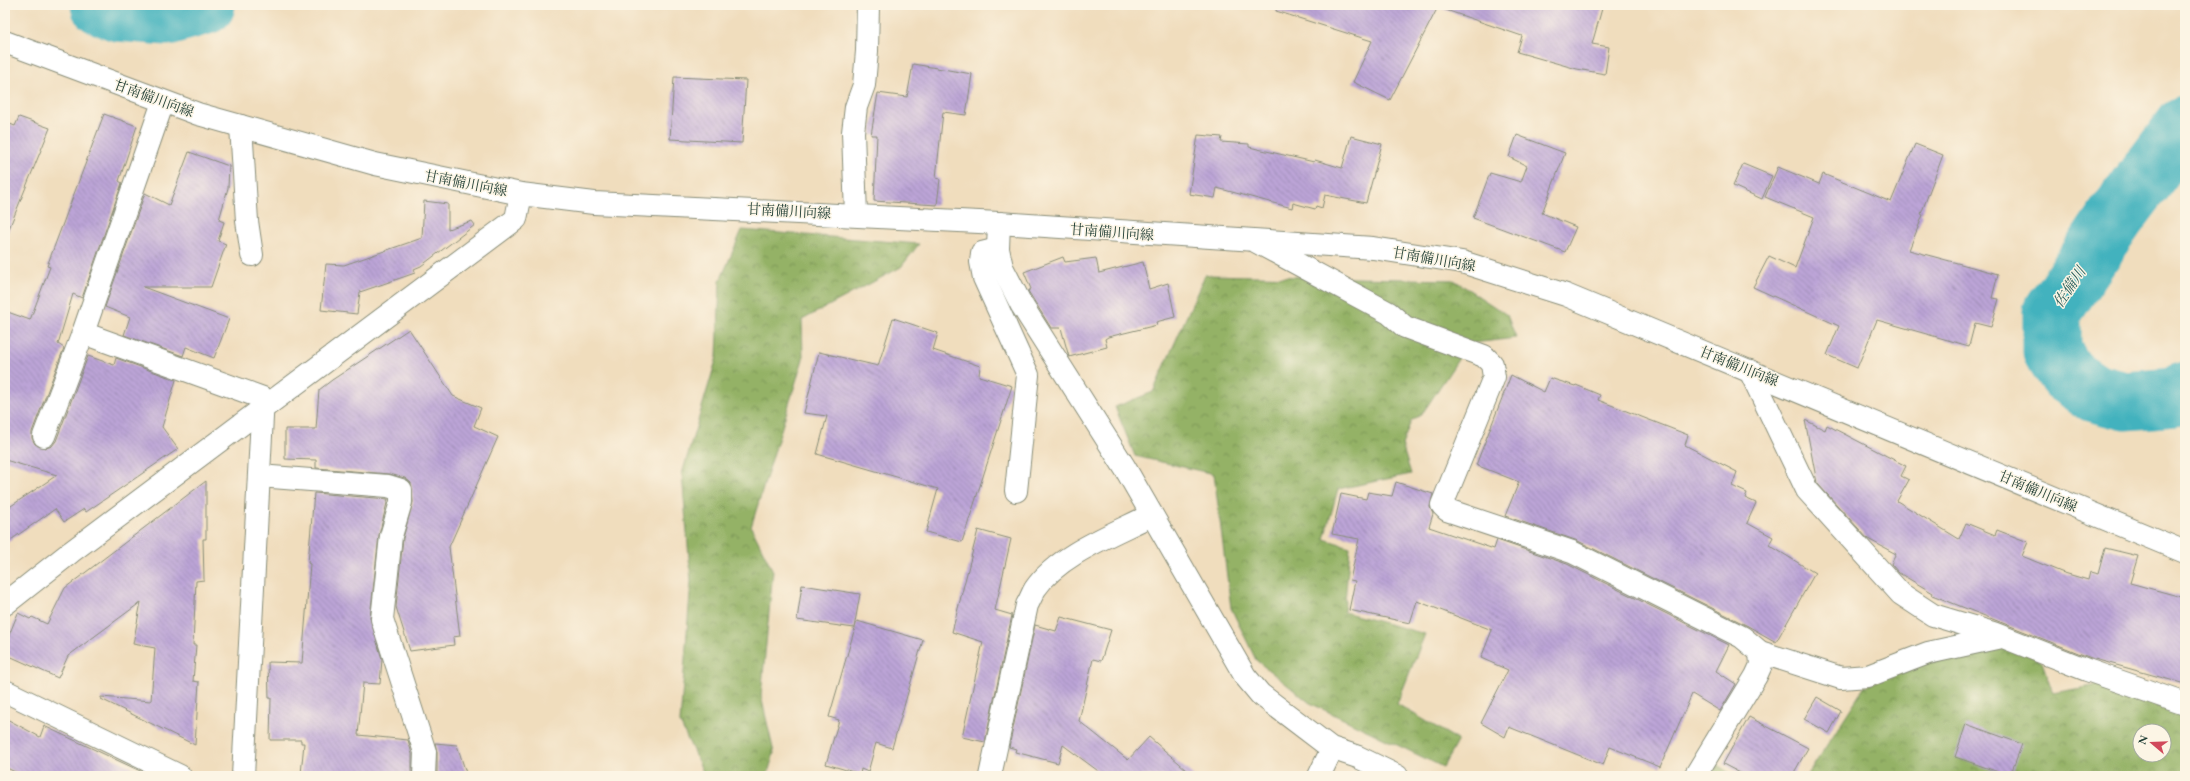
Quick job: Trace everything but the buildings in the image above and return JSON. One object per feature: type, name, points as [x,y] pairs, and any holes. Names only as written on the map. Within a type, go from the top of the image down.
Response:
[{"type":"street","points":[[856,214],[853,132],[856,107],[864,85],[867,51],[868,5]]},
{"type":"street","name":"甘南備川向線","points":[[5,42],[163,102],[241,126],[375,164],[521,194],[594,203],[856,214],[1373,248],[1462,262],[1566,295],[2185,552]]},
{"type":"street","points":[[44,436],[83,333],[163,102]]},
{"type":"street","points":[[241,126],[247,221],[252,255]]},
{"type":"street","points":[[5,604],[70,552],[516,219],[521,194]]},
{"type":"street","points":[[999,223],[998,249],[1002,266],[1021,304],[1125,468],[1245,676],[1260,694],[1332,749],[1358,757],[1397,776]]},
{"type":"street","points":[[1255,241],[1388,313],[1405,327],[1484,356],[1492,364],[1494,377],[1493,382],[1476,418],[1442,505],[1447,510],[1572,552],[1742,637],[1760,652],[1841,678],[1868,676],[1928,653],[2001,636]]},
{"type":"street","points":[[998,249],[982,253],[981,262],[984,278],[1028,375],[1016,491]]},
{"type":"street","points":[[83,333],[263,398],[243,776]]},
{"type":"street","points":[[1750,371],[1808,490],[1901,594],[1933,615],[2001,636],[2087,670],[2185,704]]},
{"type":"street","points":[[259,476],[388,486],[400,490],[401,502],[391,536],[382,619],[425,752],[424,776]]},
{"type":"street","points":[[990,776],[1028,605],[1036,589],[1055,568],[1073,555],[1151,515]]},
{"type":"street","points":[[1695,776],[1756,676],[1761,665],[1760,652]]},
{"type":"street","points":[[5,691],[180,776]]},
{"type":"street","points":[[1319,776],[1332,749]]},
{"type":"green space","points":[[742,230],[919,244],[901,267],[802,320],[803,359],[751,527],[773,571],[761,696],[774,753],[767,776],[705,776],[680,723],[691,581],[682,474],[717,357],[720,281]]},
{"type":"green space","points":[[1205,275],[1454,280],[1507,315],[1516,338],[1473,343],[1461,355],[1422,414],[1411,421],[1402,445],[1411,474],[1338,489],[1324,539],[1350,547],[1344,612],[1425,634],[1397,704],[1458,740],[1443,767],[1310,703],[1256,660],[1231,608],[1214,474],[1135,456],[1115,407],[1153,392]]},
{"type":"green space","points":[[2006,643],[2042,662],[2053,693],[2104,684],[2185,713],[2185,776],[1807,776],[1865,686],[1932,660]]},
{"type":"green space","points":[[1717,765],[1735,776],[1710,776]]},
{"type":"waterway","name":"佐備川","points":[[100,5],[118,12],[167,16],[206,5]]},
{"type":"waterway","name":"佐備川","points":[[2185,125],[2116,217],[2052,312],[2052,351],[2067,375],[2094,393],[2125,401],[2175,397],[2185,391]]}]
